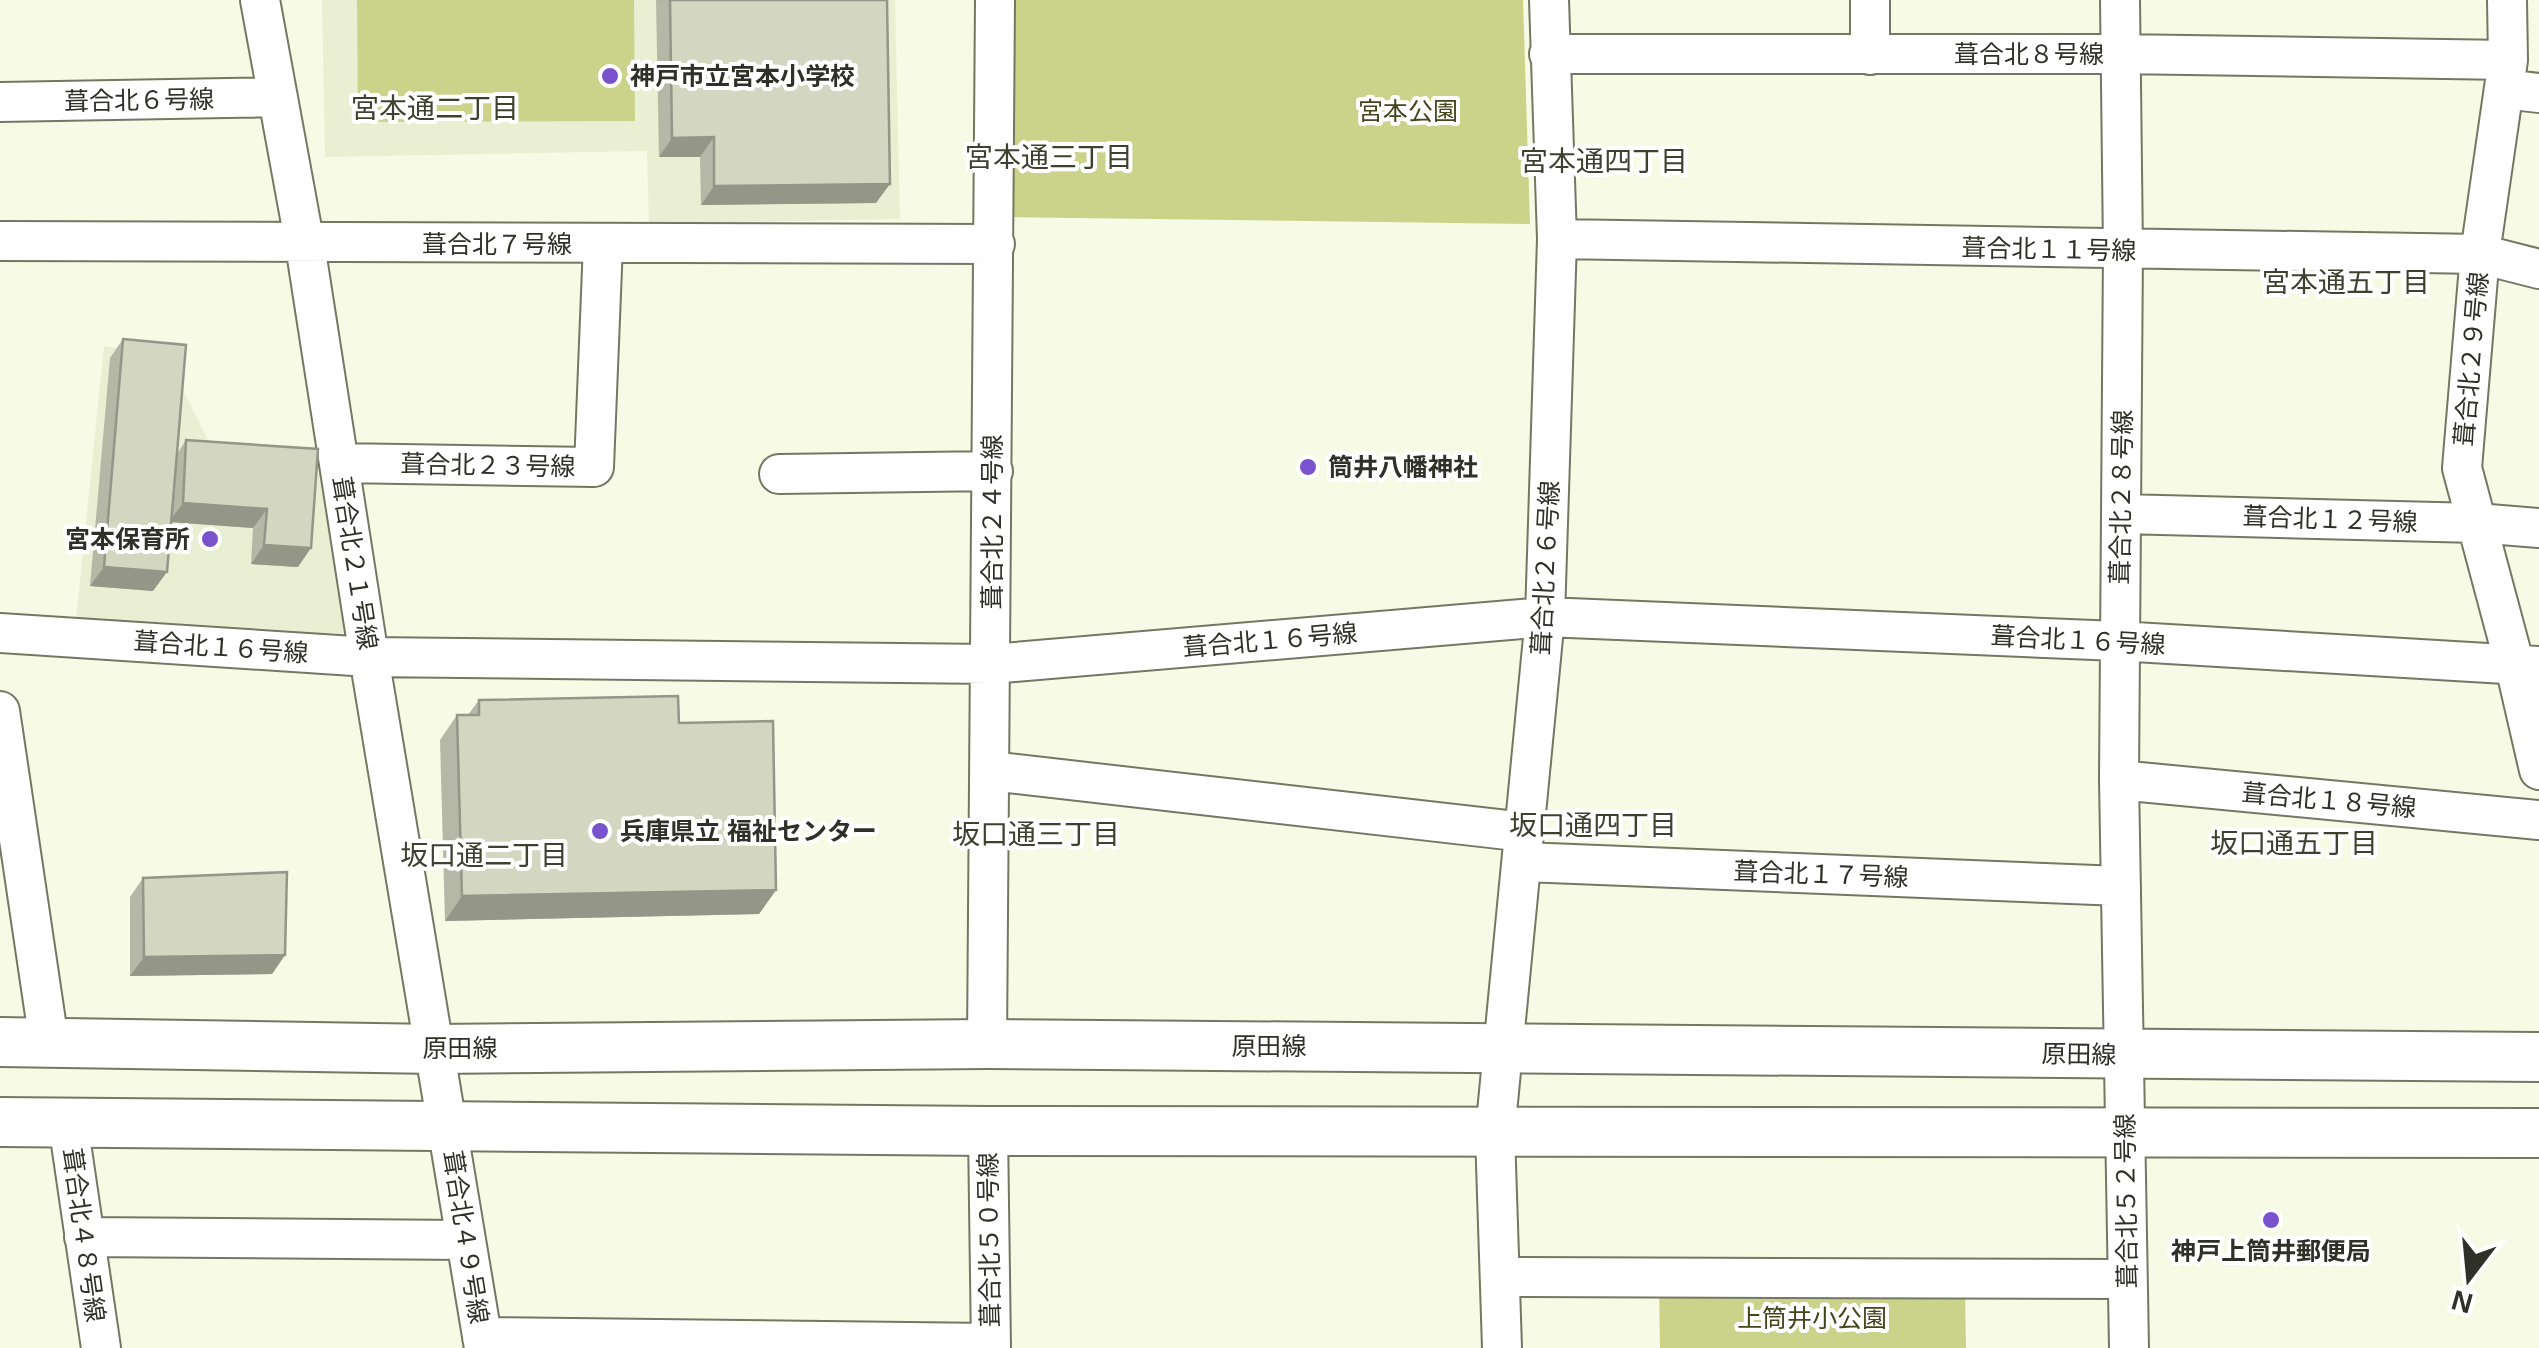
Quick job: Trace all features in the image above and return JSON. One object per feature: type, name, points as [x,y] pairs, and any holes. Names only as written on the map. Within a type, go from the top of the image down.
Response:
[{"type":"main road","name":"原田線","points":[[0,1042],[436,1048],[987,1044],[2539,1057]]},
{"type":"main road","points":[[0,1122],[1495,1134],[2539,1133]]},
{"type":"street","name":"葺合北２１号線","points":[[260,0],[305,244],[448,1126]]},
{"type":"street","name":"葺合北２４号線","points":[[987,1044],[995,0]]},
{"type":"street","name":"葺合北２６号線","points":[[1502,1348],[1495,1134],[1545,617],[1557,239],[1549,0]]},
{"type":"street","points":[[1870,0],[1870,55]]},
{"type":"street","name":"葺合北２８号線","points":[[2120,0],[2122,514],[2118,642],[2124,1054]]},
{"type":"street","name":"葺合北２９号線","points":[[2508,0],[2517,81],[2480,254],[2462,468],[2527,666],[2539,770]]},
{"type":"street","name":"葺合北８号線","points":[[1549,54],[2119,54],[2517,81]]},
{"type":"street","name":"葺合北６号線","points":[[0,102],[278,97]]},
{"type":"street","name":"葺合北１１号線","points":[[1557,239],[2480,254],[2539,269]]},
{"type":"street","name":"葺合北７号線","points":[[0,241],[995,244]]},
{"type":"street","name":"葺合北２３号線","points":[[339,463],[594,467],[603,244]]},
{"type":"street","points":[[779,474],[992,471]]},
{"type":"street","name":"葺合北１２号線","points":[[2122,514],[2539,528]]},
{"type":"street","name":"葺合北１６号線","points":[[0,634],[369,657],[991,664],[1545,617],[2118,642],[2527,666]]},
{"type":"street","points":[[0,711],[48,1042]]},
{"type":"street","name":"葺合北１７号線","points":[[990,771],[1524,847],[2120,886]]},
{"type":"street","name":"葺合北１８号線","points":[[2119,780],[2539,820]]},
{"type":"street","name":"葺合北５２号線","points":[[2124,1054],[2130,1348]]},
{"type":"street","name":"葺合北４８号線","points":[[68,1123],[101,1348]]},
{"type":"street","name":"葺合北４９号線","points":[[448,1126],[483,1342]]},
{"type":"street","name":"葺合北５０号線","points":[[988,1131],[991,1345]]},
{"type":"street","points":[[84,1237],[466,1240]]},
{"type":"street","points":[[1501,1277],[2127,1279]]},
{"type":"street","points":[[483,1342],[991,1345]]},
{"type":"shaded area","name":"神戸市立宮本小学校","points":[[322,0],[895,0],[900,219],[649,224],[647,151],[325,157]]},
{"type":"shaded area","name":"宮本保育所","points":[[104,346],[180,358],[181,386],[210,444],[320,447],[354,646],[75,630]]},
{"type":"green space","points":[[357,0],[634,0],[635,121],[358,122]]},
{"type":"green space","name":"宮本公園","points":[[1003,0],[1523,0],[1530,224],[1005,217]]},
{"type":"green space","name":"上筒井小公園","points":[[1659,1286],[1965,1288],[1966,1348],[1660,1348]]},
{"type":"building","points":[[670,0],[887,0],[890,184],[714,186],[714,137],[672,138]]},
{"type":"building","points":[[123,339],[186,345],[167,572],[104,567]]},
{"type":"building","points":[[186,440],[318,449],[311,548],[264,545],[267,509],[183,503]]},
{"type":"building","name":"兵庫県立 福祉センター","points":[[678,696],[679,723],[773,721],[776,890],[462,896],[457,715],[479,715],[479,700]]},
{"type":"building","points":[[287,872],[285,955],[144,957],[143,878]]},
{"type":"place","name":"神戸市立宮本小学校","points":[[610,76]]},
{"type":"place","name":"筒井八幡神社","points":[[1308,467]]},
{"type":"place","name":"宮本保育所","points":[[210,539]]},
{"type":"place","name":"兵庫県立 福祉センター","points":[[600,831]]},
{"type":"place","name":"神戸上筒井郵便局","points":[[2271,1220]]},
{"type":"district","name":"宮本通二丁目","points":[[435,108]]},
{"type":"district","name":"宮本通三丁目","points":[[1049,157]]},
{"type":"district","name":"宮本通四丁目","points":[[1604,161]]},
{"type":"district","name":"宮本通五丁目","points":[[2346,282]]},
{"type":"district","name":"坂口通四丁目","points":[[1593,825]]},
{"type":"district","name":"坂口通三丁目","points":[[1036,834]]},
{"type":"district","name":"坂口通五丁目","points":[[2294,843]]},
{"type":"district","name":"坂口通二丁目","points":[[484,855]]}]
